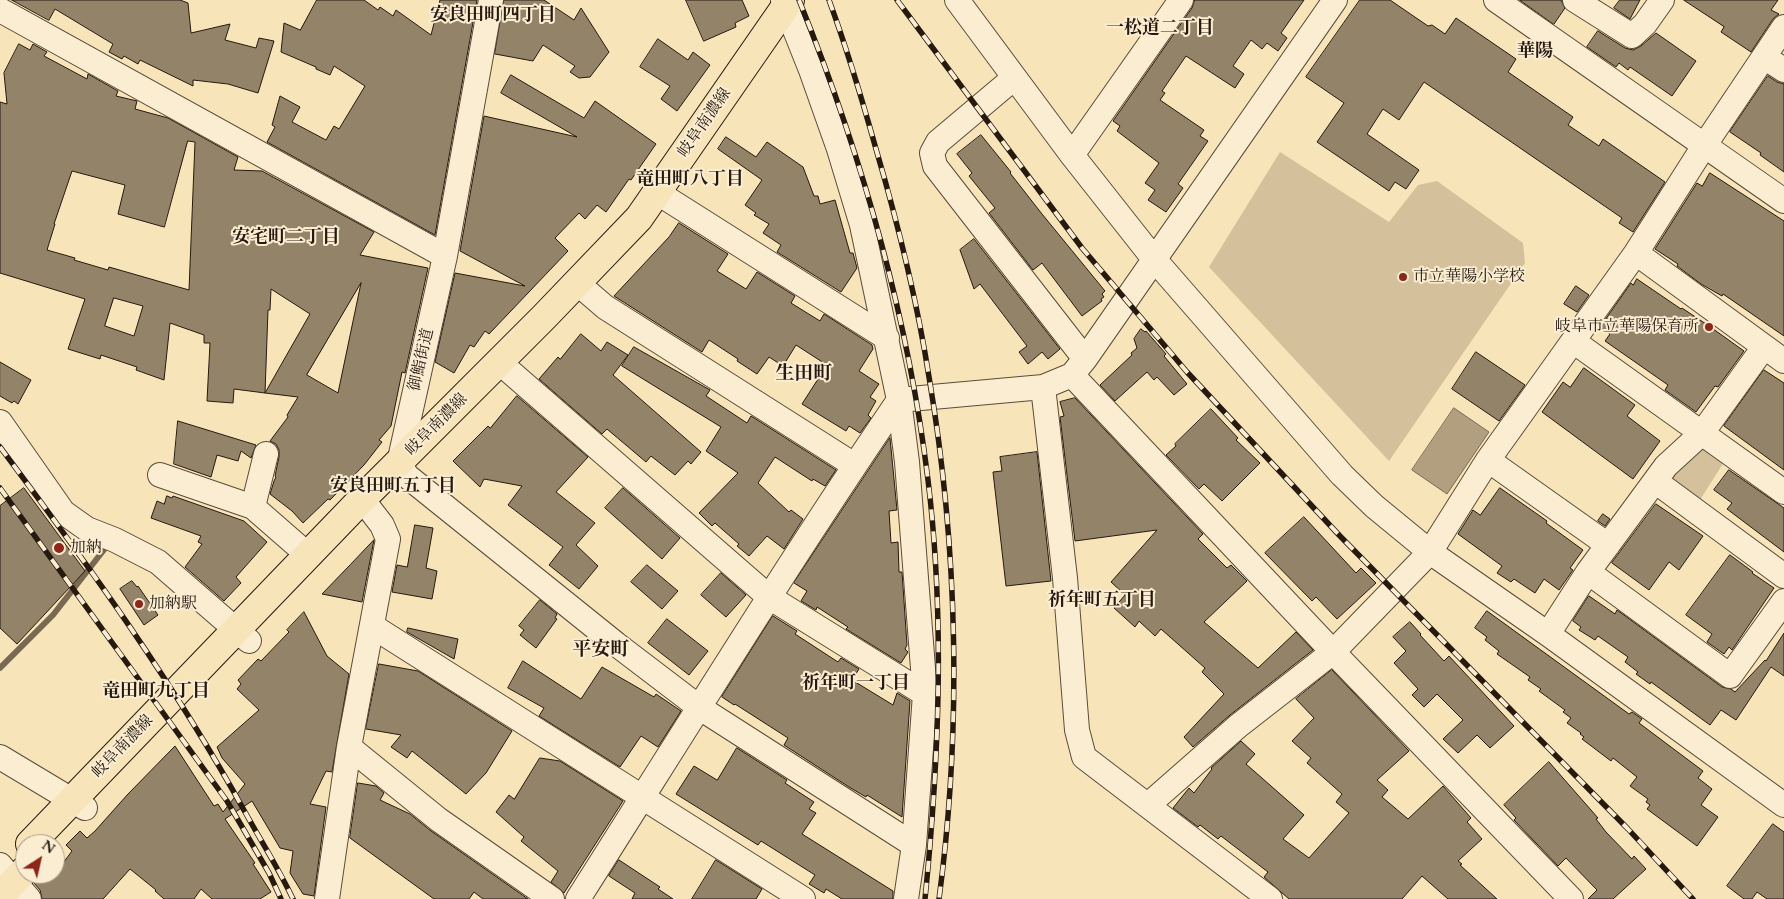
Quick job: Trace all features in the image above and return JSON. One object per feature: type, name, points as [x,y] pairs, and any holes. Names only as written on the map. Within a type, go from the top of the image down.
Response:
[{"type":"main road","name":"岐阜南濃線","points":[[42,834],[78,804],[582,288],[639,218],[664,197],[792,6]]},
{"type":"main road","name":"岐阜南濃線","points":[[242,635],[308,555],[367,506]]},
{"type":"main road","name":"岐阜南濃線","points":[[57,834],[78,804]]},
{"type":"street","name":"御鮨街道","points":[[403,470],[445,256],[491,0]]},
{"type":"street","points":[[957,0],[1072,155],[1154,259],[1342,475],[1374,506],[1430,552],[1548,634],[1784,806]]},
{"type":"street","points":[[1072,155],[1181,0]]},
{"type":"street","points":[[578,899],[769,597],[854,465],[899,400],[1043,386],[1079,367],[1335,0]]},
{"type":"street","points":[[1496,0],[1784,200]]},
{"type":"street","points":[[1575,0],[1632,36],[1645,24],[1662,0]]},
{"type":"street","points":[[792,6],[862,225],[899,400],[907,462],[925,694],[914,845],[906,899]]},
{"type":"street","points":[[0,10],[445,256]]},
{"type":"street","points":[[1148,805],[1238,726],[1333,652],[1430,552],[1488,460],[1636,253],[1704,146],[1784,27]]},
{"type":"street","points":[[1764,57],[1784,70]]},
{"type":"street","points":[[1014,78],[938,142],[932,153],[935,166],[1079,367],[1333,652],[1571,899]]},
{"type":"street","points":[[664,197],[887,338]]},
{"type":"street","points":[[1636,253],[1784,361]]},
{"type":"street","points":[[582,288],[605,308],[854,465]]},
{"type":"street","points":[[1573,341],[1784,492]]},
{"type":"street","points":[[1548,634],[1588,572],[1655,480],[1666,466],[1702,434],[1764,346]]},
{"type":"street","points":[[505,367],[769,597],[925,694]]},
{"type":"street","points":[[1043,386],[1065,578],[1078,730],[1084,757],[1270,899]]},
{"type":"street","points":[[0,422],[64,512],[87,529],[115,540],[158,562],[242,635]]},
{"type":"street","points":[[253,507],[266,454]]},
{"type":"street","points":[[1488,460],[1608,545]]},
{"type":"street","points":[[403,470],[608,638],[700,708],[914,845]]},
{"type":"street","points":[[160,475],[253,507],[308,555]]},
{"type":"street","points":[[1655,480],[1784,576]]},
{"type":"street","points":[[327,899],[349,747],[388,539],[382,525],[367,506]]},
{"type":"street","points":[[1588,572],[1730,676],[1784,601]]},
{"type":"street","points":[[372,626],[804,899]]},
{"type":"street","points":[[349,747],[439,820],[552,899]]},
{"type":"street","points":[[0,757],[78,804]]},
{"type":"shaded area","points":[[1280,152],[1389,222],[1418,185],[1437,181],[1523,243],[1525,263],[1389,461],[1209,267]]},
{"type":"shaded area","points":[[1454,408],[1489,432],[1447,494],[1412,470]]},
{"type":"shaded area","points":[[1704,442],[1726,459],[1698,503],[1666,480]]},
{"type":"building","points":[[12,0],[180,0],[188,3],[191,33],[230,24],[225,40],[256,48],[259,38],[274,41],[258,93],[228,84],[193,80],[193,86],[140,60],[138,64],[124,56],[122,59],[109,52],[113,44],[55,9],[49,20]]},
{"type":"building","points":[[317,0],[364,0],[378,10],[380,7],[393,16],[396,10],[431,35],[440,0],[477,0],[435,235],[267,142],[275,127],[272,125],[280,96],[300,107],[292,122],[326,140],[334,126],[339,129],[365,86],[334,66],[330,75],[281,52],[284,23],[300,30]]},
{"type":"building","points":[[504,0],[544,0],[574,20],[581,8],[609,52],[590,77],[579,78],[570,72],[575,66],[543,45],[533,61],[495,54]]},
{"type":"building","points":[[686,0],[742,0],[749,16],[735,23],[736,27],[704,41]]},
{"type":"building","points":[[1195,0],[1304,0],[1281,33],[1287,38],[1278,51],[1267,43],[1262,49],[1251,40],[1233,66],[1244,74],[1235,88],[1186,56],[1162,91],[1165,93],[1160,100],[1204,130],[1200,136],[1208,141],[1178,184],[1183,188],[1166,212],[1148,200],[1155,190],[1145,183],[1159,163],[1117,131],[1120,126],[1113,121],[1192,8]]},
{"type":"building","points":[[1360,0],[1390,0],[1428,26],[1432,25],[1445,34],[1456,18],[1516,59],[1508,72],[1573,117],[1568,125],[1599,146],[1603,139],[1665,182],[1633,232],[1619,223],[1622,218],[1424,82],[1399,120],[1383,109],[1367,134],[1419,170],[1406,189],[1395,182],[1389,191],[1317,142],[1344,103],[1306,77]]},
{"type":"building","points":[[1520,0],[1561,0],[1565,8],[1554,24]]},
{"type":"building","points":[[1620,0],[1640,0],[1630,19],[1614,8]]},
{"type":"building","points":[[1684,0],[1778,0],[1771,10],[1779,14],[1773,19],[1751,52],[1721,32],[1724,27]]},
{"type":"building","points":[[1598,31],[1625,48],[1633,50],[1641,46],[1656,33],[1696,61],[1672,96],[1630,67],[1628,70],[1619,63],[1616,67],[1587,47]]},
{"type":"building","points":[[658,39],[688,60],[693,52],[710,65],[677,111],[661,99],[670,86],[640,67]]},
{"type":"building","points":[[19,44],[30,50],[33,44],[47,52],[44,56],[87,79],[88,74],[118,91],[116,96],[137,101],[135,109],[168,118],[238,157],[234,170],[262,171],[374,232],[360,255],[428,268],[405,373],[402,372],[391,426],[379,440],[382,442],[364,465],[330,500],[328,499],[303,523],[292,511],[270,494],[276,477],[279,450],[276,444],[270,441],[288,417],[287,415],[298,397],[265,393],[234,389],[233,403],[207,401],[210,343],[204,343],[204,335],[170,323],[164,380],[136,370],[137,367],[101,355],[100,359],[68,349],[85,299],[0,273],[0,102],[7,104],[4,73]],"holes":[[[188,141],[195,142],[189,290],[109,267],[108,270],[47,250],[72,171],[125,185],[118,214],[164,227]],[[361,283],[338,393],[307,375]],[[271,289],[310,314],[265,393],[268,310],[270,310]],[[114,298],[143,306],[134,336],[105,326]]]},
{"type":"building","points":[[511,75],[584,118],[595,101],[656,144],[606,212],[597,205],[585,219],[579,213],[555,238],[568,251],[489,334],[485,331],[474,347],[470,345],[454,373],[435,362],[455,273],[525,286],[460,251],[484,116],[577,137],[501,93]]},
{"type":"building","points":[[1768,76],[1784,84],[1784,172],[1760,155],[1761,153],[1730,132]]},
{"type":"building","points":[[981,135],[1105,291],[1102,294],[1104,297],[1101,299],[1102,301],[1082,316],[1042,263],[1033,270],[989,213],[995,208],[969,176],[972,173],[957,154]]},
{"type":"building","points":[[726,137],[756,157],[767,142],[803,167],[814,196],[818,196],[820,204],[835,200],[850,253],[853,253],[857,268],[841,292],[777,252],[781,245],[763,233],[769,224],[754,215],[756,213],[745,205],[762,180],[718,149]]},
{"type":"building","points":[[1710,173],[1784,221],[1784,336],[1723,294],[1722,296],[1701,284],[1677,266],[1678,264],[1655,249],[1697,183],[1702,186]]},
{"type":"building","points":[[679,223],[728,254],[717,271],[746,289],[757,272],[795,296],[791,303],[820,321],[824,314],[872,345],[873,349],[859,371],[879,384],[870,397],[876,401],[868,415],[871,418],[860,433],[849,426],[846,431],[802,404],[827,365],[796,345],[783,366],[769,357],[757,374],[709,340],[702,352],[614,296],[669,237]]},
{"type":"building","points":[[974,239],[1060,349],[1048,359],[1042,352],[1028,364],[1019,352],[1027,346],[980,284],[974,289],[960,250]]},
{"type":"building","points":[[1637,279],[1744,351],[1718,387],[1715,386],[1696,412],[1665,390],[1668,385],[1605,341],[1610,334],[1600,327],[1631,283],[1633,285]]},
{"type":"building","points":[[1576,286],[1589,295],[1577,312],[1564,304]]},
{"type":"building","points":[[1141,329],[1146,331],[1166,354],[1164,356],[1187,384],[1174,395],[1157,377],[1154,380],[1147,372],[1115,401],[1100,385],[1132,355],[1131,353],[1137,348],[1134,339]]},
{"type":"building","points":[[581,334],[601,351],[607,342],[628,355],[613,375],[701,452],[691,464],[688,461],[675,475],[651,456],[646,462],[607,429],[602,434],[539,379],[558,357],[560,359]]},
{"type":"building","points":[[634,347],[710,390],[706,396],[747,423],[751,416],[836,470],[825,486],[813,479],[812,481],[775,457],[758,483],[789,512],[791,510],[803,519],[784,549],[767,536],[749,556],[737,546],[739,544],[715,523],[712,526],[699,513],[738,473],[706,451],[721,427],[622,366]]},
{"type":"building","points":[[1476,352],[1525,385],[1499,421],[1452,389]]},
{"type":"building","points":[[0,362],[31,380],[18,404],[14,401],[12,403],[0,396]]},
{"type":"building","points":[[1584,368],[1635,405],[1627,416],[1660,441],[1633,479],[1542,412],[1563,382],[1570,387]]},
{"type":"building","points":[[1764,370],[1784,383],[1784,470],[1724,426]]},
{"type":"building","points":[[517,396],[588,457],[556,492],[595,523],[576,545],[598,566],[579,589],[549,565],[563,547],[508,505],[522,486],[484,479],[480,487],[453,461],[488,426],[490,428]]},
{"type":"building","points":[[1075,398],[1203,534],[1198,539],[1227,568],[1231,565],[1247,581],[1204,622],[1258,668],[1296,632],[1313,650],[1230,715],[1193,747],[1184,737],[1224,694],[1202,672],[1205,668],[1161,629],[1155,636],[1139,621],[1135,627],[1114,608],[1125,595],[1111,582],[1157,530],[1075,541],[1060,417],[1064,416],[1060,402]]},
{"type":"building","points":[[1211,409],[1238,438],[1236,440],[1260,463],[1222,501],[1204,484],[1199,489],[1166,455]]},
{"type":"building","points":[[178,421],[256,445],[251,458],[241,451],[238,461],[217,455],[211,477],[174,464]]},
{"type":"building","points":[[890,438],[897,510],[889,511],[891,543],[898,542],[899,572],[902,572],[907,645],[905,649],[908,652],[901,663],[846,629],[848,627],[817,607],[816,610],[801,601],[807,591],[794,583]]},
{"type":"building","points":[[1037,452],[1051,581],[1006,586],[993,472],[1002,471],[1000,457]]},
{"type":"building","points":[[1729,470],[1784,508],[1784,552],[1727,509],[1732,503],[1714,490]]},
{"type":"building","points":[[24,488],[85,571],[17,644],[0,628],[0,506]]},
{"type":"building","points":[[623,488],[680,538],[662,559],[605,508]]},
{"type":"building","points":[[1500,488],[1547,521],[1546,523],[1583,550],[1570,568],[1573,570],[1559,590],[1544,579],[1535,593],[1514,579],[1511,582],[1497,573],[1502,566],[1458,534],[1473,510],[1480,515]]},
{"type":"building","points":[[167,496],[172,498],[173,496],[244,521],[267,542],[236,577],[241,583],[224,601],[185,567],[202,544],[198,542],[201,536],[151,518],[157,501],[164,504]]},
{"type":"building","points":[[1656,504],[1703,536],[1679,570],[1669,562],[1649,590],[1612,563]]},
{"type":"building","points":[[1603,514],[1610,519],[1605,526],[1598,521]]},
{"type":"building","points":[[1304,517],[1356,573],[1361,568],[1376,583],[1337,619],[1316,597],[1312,601],[1265,553]]},
{"type":"building","points":[[415,525],[433,528],[426,568],[437,571],[432,599],[392,592],[397,565],[407,567]]},
{"type":"building","points":[[374,540],[362,602],[322,594],[350,565]]},
{"type":"building","points":[[1730,555],[1774,588],[1732,650],[1729,647],[1724,654],[1707,642],[1712,634],[1686,615]]},
{"type":"building","points":[[647,565],[678,591],[662,609],[631,582]]},
{"type":"building","points":[[721,573],[746,595],[726,617],[701,595]]},
{"type":"building","name":"加納駅","points":[[132,581],[138,586],[158,615],[144,625],[120,589]]},
{"type":"building","points":[[1589,596],[1615,614],[1617,610],[1722,687],[1735,692],[1766,661],[1784,633],[1784,676],[1771,667],[1736,720],[1721,710],[1710,725],[1651,682],[1650,684],[1636,674],[1638,672],[1625,662],[1628,657],[1598,636],[1595,640],[1579,630],[1581,627],[1573,621]]},
{"type":"building","points":[[540,600],[557,614],[555,618],[557,619],[536,648],[520,635],[524,630],[519,626]]},
{"type":"building","points":[[1487,611],[1629,714],[1632,712],[1642,719],[1639,723],[1703,771],[1698,778],[1712,789],[1701,805],[1718,817],[1697,846],[1647,809],[1650,805],[1646,802],[1648,799],[1630,786],[1637,777],[1613,758],[1611,761],[1582,739],[1584,737],[1581,733],[1567,723],[1571,718],[1563,712],[1565,710],[1539,691],[1541,689],[1528,680],[1530,677],[1497,654],[1499,651],[1485,640],[1487,637],[1475,628]]},
{"type":"building","points":[[304,612],[327,656],[349,674],[332,772],[326,771],[310,804],[326,807],[314,896],[303,894],[290,873],[293,851],[280,848],[252,801],[225,819],[255,863],[253,864],[271,892],[260,899],[212,899],[201,889],[194,899],[164,899],[130,869],[103,899],[42,899],[40,890],[35,884],[65,884],[65,860],[72,851],[66,845],[80,831],[87,838],[95,831],[175,746],[214,806],[218,804],[223,812],[245,784],[222,758],[217,747],[259,710],[237,689],[241,684],[238,680],[258,659],[261,661],[289,632],[287,630]]},
{"type":"building","points":[[773,616],[797,631],[795,634],[838,662],[841,658],[859,669],[852,680],[893,705],[897,693],[910,701],[902,817],[867,795],[866,797],[849,787],[784,745],[788,738],[722,697]]},
{"type":"building","points":[[667,619],[708,651],[689,675],[648,643]]},
{"type":"building","points":[[1410,622],[1444,661],[1449,656],[1514,726],[1490,748],[1477,735],[1458,753],[1443,739],[1463,720],[1437,694],[1424,707],[1412,695],[1418,689],[1394,663],[1406,651],[1393,637]]},
{"type":"building","points":[[408,628],[458,639],[454,659],[407,632]]},
{"type":"building","points":[[523,661],[581,699],[602,667],[654,697],[656,694],[681,711],[658,747],[641,736],[620,767],[539,716],[544,708],[508,688]]},
{"type":"building","points":[[379,664],[418,671],[512,731],[486,773],[466,794],[412,751],[407,758],[391,747],[401,735],[366,729]]},
{"type":"building","points":[[1332,670],[1409,751],[1377,780],[1388,790],[1382,797],[1408,819],[1443,786],[1471,818],[1467,822],[1482,839],[1458,861],[1497,899],[1448,899],[1422,876],[1402,899],[1289,899],[1264,877],[1268,872],[1221,836],[1218,839],[1173,808],[1189,788],[1194,793],[1211,768],[1241,741],[1255,754],[1246,764],[1304,815],[1283,839],[1309,858],[1349,813],[1336,802],[1342,794],[1307,763],[1311,758],[1292,741],[1314,718],[1296,699]]},
{"type":"building","points":[[737,748],[787,780],[785,783],[814,802],[809,809],[816,813],[802,834],[893,891],[893,899],[842,899],[826,889],[824,893],[809,884],[815,875],[761,841],[758,845],[676,794],[694,766],[717,780]]},
{"type":"building","points":[[540,758],[560,761],[623,801],[564,893],[551,882],[558,871],[521,841],[524,837],[496,812],[509,795],[514,799]]},
{"type":"building","points":[[1549,762],[1598,818],[1596,819],[1606,832],[1632,859],[1634,856],[1646,869],[1613,899],[1588,899],[1597,890],[1566,858],[1558,866],[1514,820],[1516,818],[1504,805]]},
{"type":"building","points":[[358,783],[376,786],[384,793],[380,800],[410,814],[431,831],[528,899],[483,899],[474,892],[469,899],[434,899],[350,838]]},
{"type":"building","points":[[1773,824],[1784,832],[1784,899],[1767,899],[1757,892],[1752,899],[1744,899],[1727,886]]},
{"type":"building","points":[[619,860],[660,887],[658,889],[673,899],[632,899],[635,893],[609,876]]},
{"type":"building","points":[[716,860],[762,889],[756,899],[692,899]]},
{"type":"waterway","points":[[0,668],[53,615],[110,542]]},
{"type":"railway","points":[[799,0],[842,116],[879,236],[895,296],[908,357],[928,480],[937,585],[938,690],[934,794],[925,899]]},
{"type":"railway","points":[[829,0],[860,93],[899,234],[919,319],[939,441],[951,572],[954,638],[951,769],[939,899]]},
{"type":"railway","points":[[897,0],[1082,248],[1187,372],[1339,535],[1628,829],[1693,899]]},
{"type":"railway","points":[[0,447],[129,625],[189,717],[218,764],[293,899]]},
{"type":"railway","points":[[0,488],[227,801],[269,873],[281,899]]},
{"type":"place","name":"市立華陽小学校","points":[[1403,277]]},
{"type":"place","name":"岐阜市立華陽保育所","points":[[1709,327]]},
{"type":"place","name":"加納","points":[[59,548]]},
{"type":"place","name":"加納駅","points":[[139,604]]},
{"type":"district","name":"安良田町四丁目","points":[[493,16]]},
{"type":"district","name":"一松道二丁目","points":[[1160,29]]},
{"type":"district","name":"華陽","points":[[1535,52]]},
{"type":"district","name":"竜田町八丁目","points":[[690,180]]},
{"type":"district","name":"安宅町二丁目","points":[[286,238]]},
{"type":"district","name":"生田町","points":[[804,375]]},
{"type":"district","name":"安良田町五丁目","points":[[393,487]]},
{"type":"district","name":"祈年町五丁目","points":[[1102,601]]},
{"type":"district","name":"平安町","points":[[601,651]]},
{"type":"district","name":"祈年町一丁目","points":[[856,684]]},
{"type":"district","name":"竜田町九丁目","points":[[156,692]]}]
